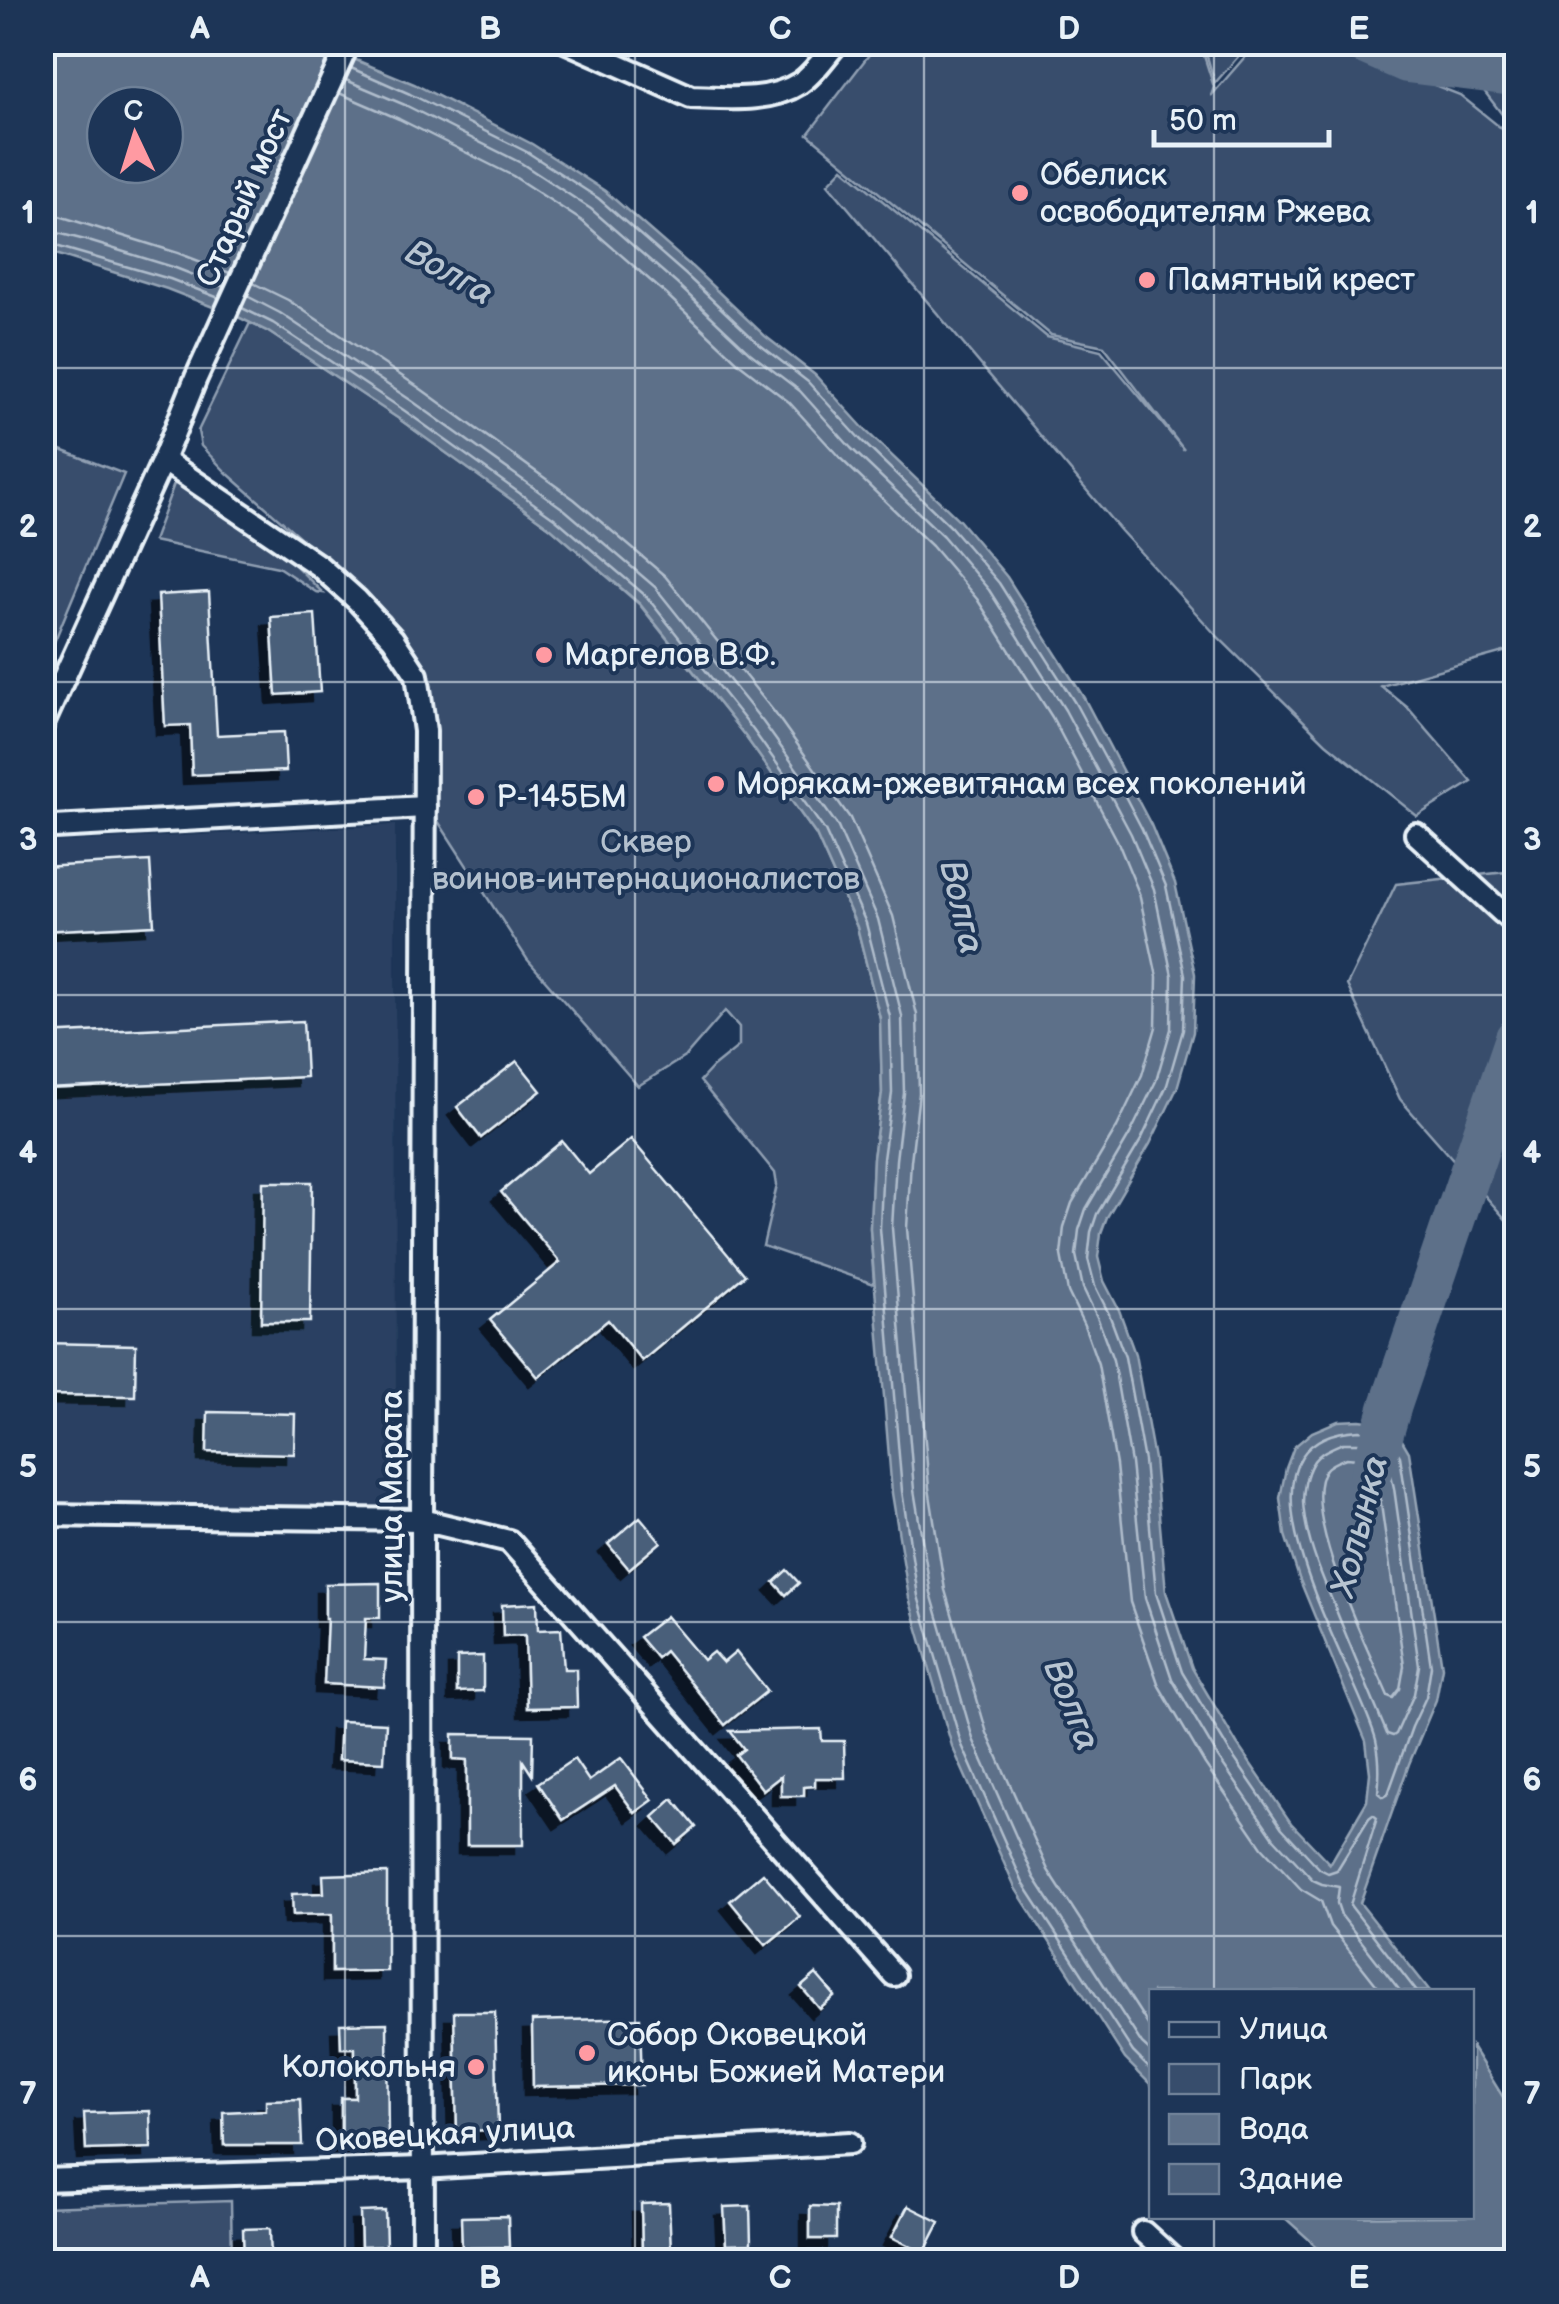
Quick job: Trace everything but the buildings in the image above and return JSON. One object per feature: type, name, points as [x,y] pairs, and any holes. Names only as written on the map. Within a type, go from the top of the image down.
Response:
[{"type":"street","name":"Старый мост","points":[[42,726],[348,42]]},
{"type":"street","points":[[567,42],[691,97],[706,98],[779,92],[801,82],[838,42]]},
{"type":"street","name":"улица Марата","points":[[163,460],[319,566],[358,600],[393,640],[417,676],[425,732],[423,2262]]},
{"type":"street","points":[[42,821],[54,826],[425,807]]},
{"type":"street","points":[[1416,834],[1516,925]]},
{"type":"street","points":[[42,1515],[422,1520],[508,1541],[894,1976]]},
{"type":"street","name":"Оковецкая улица","points":[[42,2180],[422,2168],[850,2143]]},
{"type":"street","points":[[1144,2232],[1176,2262]]},
{"type":"shaded area","points":[[395,825],[396,1509],[43,1508],[43,843]]},
{"type":"green space","points":[[1203,42],[1250,43],[1215,83]]},
{"type":"green space","points":[[878,43],[1200,43],[1214,87],[1211,96],[1257,43],[1327,43],[1460,95],[1516,140],[1516,639],[1511,650],[1381,686],[1408,708],[1472,782],[1417,816],[1326,743],[1216,635],[1121,531],[828,184],[843,168],[1047,337],[1101,350],[1184,450],[1104,346],[1051,335],[808,134]]},
{"type":"green space","points":[[1477,43],[1516,43],[1516,120],[1508,122],[1458,57]]},
{"type":"green space","name":"Сквер воинов-интернационалистов","points":[[250,323],[399,419],[551,528],[639,604],[745,736],[816,835],[857,927],[880,1018],[882,1093],[873,1158],[870,1228],[874,1284],[763,1246],[777,1185],[775,1173],[700,1081],[739,1046],[739,1027],[725,1011],[686,1056],[638,1086],[527,959],[438,821],[418,666],[390,616],[201,446],[198,431]]},
{"type":"green space","points":[[43,443],[124,474],[43,669]]},
{"type":"green space","points":[[174,484],[185,484],[282,552],[323,593],[278,567],[153,541]]},
{"type":"green space","points":[[1516,871],[1516,1231],[1400,1099],[1347,985],[1396,884]]},
{"type":"green space","points":[[231,2201],[232,2261],[43,2261],[43,2207]]},
{"type":"water","name":"Волга","points":[[42,43],[315,43],[414,84],[532,144],[605,191],[765,336],[815,375],[867,432],[959,520],[1007,577],[1084,698],[1151,825],[1175,883],[1195,974],[1193,1032],[1177,1088],[1107,1217],[1098,1257],[1135,1354],[1154,1459],[1166,1592],[1192,1668],[1237,1744],[1291,1823],[1330,1864],[1367,1801],[1370,1773],[1366,1741],[1299,1578],[1285,1535],[1280,1498],[1294,1447],[1312,1432],[1338,1421],[1360,1420],[1396,1430],[1409,1452],[1442,1667],[1436,1700],[1360,1903],[1428,1989],[1149,1989],[1149,2083],[1125,2059],[1015,1888],[952,1746],[909,1598],[892,1493],[870,1228],[873,1158],[882,1093],[880,1018],[857,927],[816,835],[745,736],[640,604],[551,528],[399,419],[267,331],[167,289],[43,250]]},
{"type":"water","points":[[1474,2050],[1516,2118],[1516,2261],[1333,2261],[1286,2219],[1474,2219]]},
{"type":"waterway","name":"Холынка","points":[[1361,42],[1407,62],[1505,74],[1516,70]]},
{"type":"waterway","name":"Холынка","points":[[1370,1478],[1391,1405],[1516,1038]]},
{"type":"place","name":"Обелиск освободителям Ржева","points":[[1020,193]]},
{"type":"place","name":"Памятный крест","points":[[1147,280]]},
{"type":"place","name":"Маргелов В.Ф.","points":[[544,655]]},
{"type":"place","name":"Морякам-ржевитянам всех поколений","points":[[716,784]]},
{"type":"place","name":"Р-145БМ","points":[[476,797]]},
{"type":"place","name":"Собор Оковецкой иконы Божией Матери","points":[[587,2053]]},
{"type":"place","name":"Колокольня","points":[[476,2067]]}]
